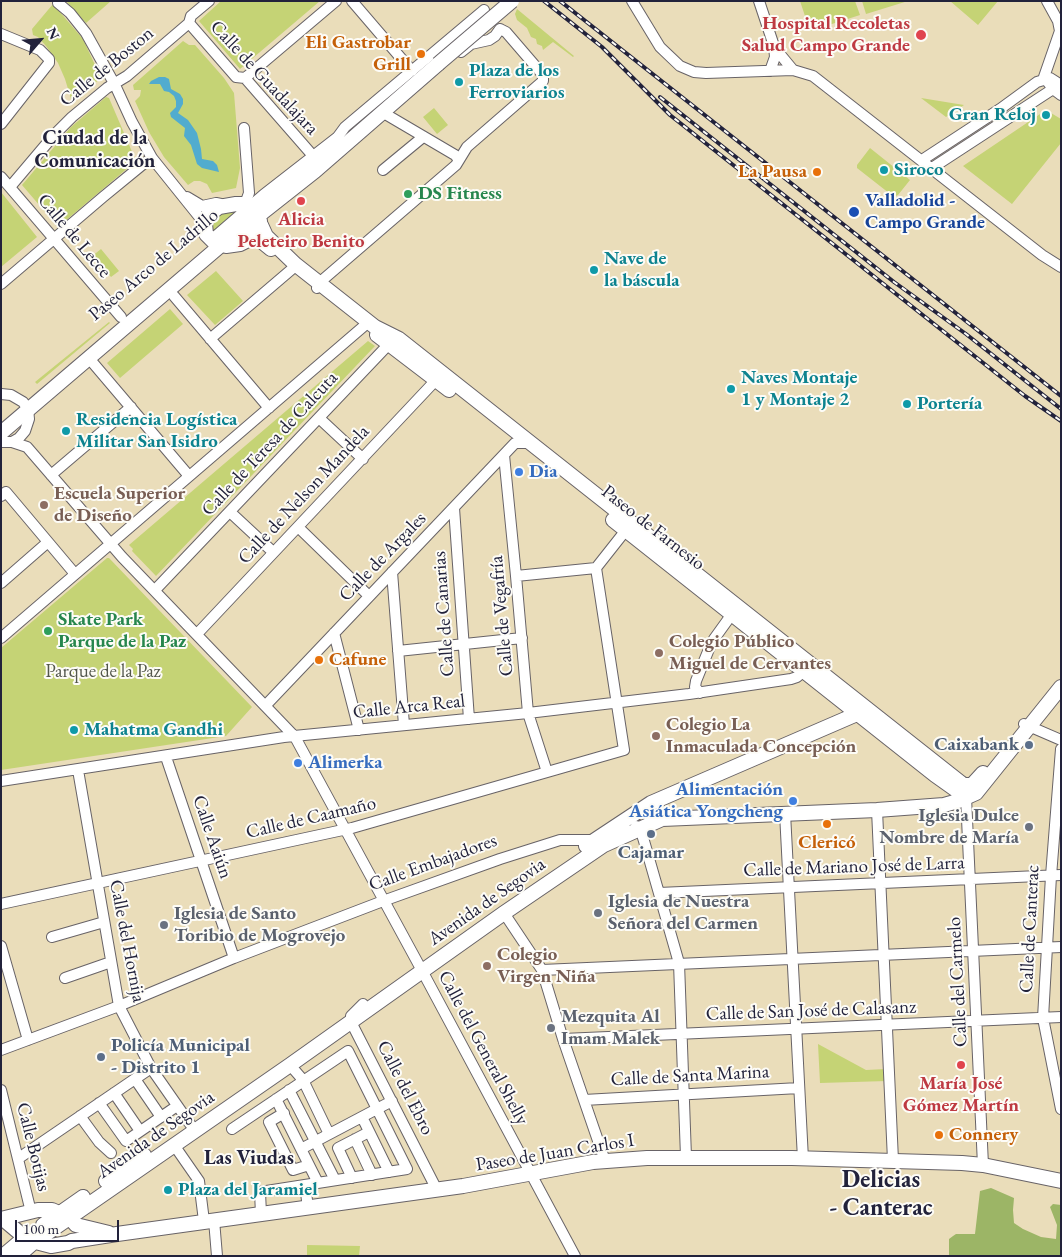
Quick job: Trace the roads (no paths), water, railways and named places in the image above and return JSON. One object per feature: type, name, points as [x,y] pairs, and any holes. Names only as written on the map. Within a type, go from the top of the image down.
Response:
[{"type":"main road","name":"Paseo Arco de Ladrillo","points":[[5,439],[25,405],[121,317],[315,164],[437,61],[503,1]]},
{"type":"main road","name":"Paseo Arco de Ladrillo","points":[[315,164],[334,142],[512,1]]},
{"type":"main road","points":[[226,205],[254,213],[257,233],[232,246],[216,243],[206,234],[205,224],[208,215],[212,211],[226,205]]},
{"type":"main road","name":"Paseo de Farnesio","points":[[254,213],[268,238],[318,286],[364,326],[436,380],[947,785],[966,797]]},
{"type":"main road","name":"Paseo de Farnesio","points":[[250,238],[260,240],[292,269],[375,327],[399,339],[961,783]]},
{"type":"main road","name":"Paseo Arco de Ladrillo","points":[[1,419],[25,405],[216,243]]},
{"type":"main road","name":"Avenida de Segovia","points":[[69,1219],[362,1004],[504,913],[590,853],[658,820],[944,805],[966,797],[976,793],[1061,677]]},
{"type":"main road","name":"Avenida de Segovia","points":[[961,783],[968,785],[976,782],[1061,687]]},
{"type":"main road","points":[[596,840],[651,803],[857,714],[874,715]]},
{"type":"main road","points":[[961,783],[966,797]]},
{"type":"main road","points":[[651,803],[653,812],[658,820]]},
{"type":"main road","name":"Avenida de Segovia","points":[[69,1219],[174,1145],[192,1127],[290,1065],[351,1022],[420,967],[596,840]]},
{"type":"main road","name":"Paseo de Juan Carlos I","points":[[4,1221],[26,1238],[51,1246],[117,1234],[437,1190],[605,1161],[646,1158],[803,1158],[939,1162],[983,1165],[1061,1181]]},
{"type":"main road","name":"Avenida de Segovia","points":[[90,1203],[89,1218],[97,1231]]},
{"type":"main road","name":"Paseo de Juan Carlos I","points":[[4,1221],[29,1213],[52,1210],[97,1231],[117,1234]]},
{"type":"main road","points":[[26,1238],[18,1225],[20,1220],[29,1213]]},
{"type":"main road","points":[[10,1254],[26,1238],[69,1219],[77,1234],[66,1243],[39,1256]]},
{"type":"main road","points":[[4,1221],[12,1239],[10,1254]]},
{"type":"street","name":"Calle de Boston","points":[[10,187],[54,135],[72,117],[107,88],[115,85],[127,76],[189,22],[192,16],[209,1]]},
{"type":"street","points":[[246,78],[336,1]]},
{"type":"street","points":[[352,1],[412,71]]},
{"type":"street","points":[[632,1],[660,47],[680,66],[694,72],[706,73],[793,70],[813,76],[922,160],[936,167],[1061,260]]},
{"type":"street","points":[[759,1],[774,46],[775,57],[770,71]]},
{"type":"street","points":[[922,160],[1042,80],[1060,34],[1058,21],[1047,1]]},
{"type":"street","points":[[58,3],[86,33],[152,158],[205,224]]},
{"type":"street","name":"Paseo Arco de Ladrillo","points":[[334,142],[345,127],[484,10]]},
{"type":"street","name":"Calle de Guadalajara","points":[[189,22],[236,77],[246,78],[315,164]]},
{"type":"street","points":[[318,286],[449,171],[459,160],[467,147],[543,81],[543,75],[499,24],[495,36],[489,40],[471,44],[387,116],[459,160]]},
{"type":"street","points":[[1,34],[40,50],[48,59],[47,67],[1,124]]},
{"type":"street","points":[[774,46],[793,70]]},
{"type":"street","points":[[936,167],[1056,90],[1042,80]]},
{"type":"street","name":"Paseo Arco de Ladrillo","points":[[315,164],[325,168],[387,116]]},
{"type":"street","name":"Paseo Arco de Ladrillo","points":[[244,128],[249,193],[254,213]]},
{"type":"street","points":[[383,170],[423,138]]},
{"type":"street","points":[[1,284],[109,191],[152,158]]},
{"type":"street","points":[[936,167],[1042,254],[1061,266]]},
{"type":"street","name":"Calle de Lecce","points":[[1,177],[121,317]]},
{"type":"street","points":[[178,190],[192,202],[202,206],[216,202],[226,205]]},
{"type":"street","points":[[210,339],[292,269]]},
{"type":"street","points":[[174,296],[269,408]]},
{"type":"street","points":[[1,638],[364,326]]},
{"type":"street","name":"Calle de Teresa de Calcuta","points":[[155,590],[389,344]]},
{"type":"street","points":[[93,363],[189,476]]},
{"type":"street","name":"Calle de Nelson Mandela","points":[[197,634],[436,380]]},
{"type":"street","points":[[1,394],[11,395],[25,405],[29,422],[26,432],[26,447]]},
{"type":"street","points":[[51,475],[131,407]]},
{"type":"street","points":[[319,418],[363,459]]},
{"type":"street","points":[[5,439],[19,438],[26,432]]},
{"type":"street","name":"Calle del General Shelly","points":[[5,439],[26,447],[111,544],[294,738],[420,967],[575,1256]]},
{"type":"street","points":[[515,443],[530,443]]},
{"type":"street","name":"Calle de Argales","points":[[265,706],[515,443]]},
{"type":"street","name":"Calle de Vegafría","points":[[504,455],[528,713],[547,772]]},
{"type":"street","points":[[1,496],[6,492],[75,574]]},
{"type":"street","name":"Calle de Canarias","points":[[454,508],[469,718]]},
{"type":"street","points":[[230,512],[273,552]]},
{"type":"street","points":[[298,527],[369,596]]},
{"type":"street","points":[[516,576],[596,568],[626,530]]},
{"type":"street","points":[[1,583],[48,542]]},
{"type":"street","points":[[596,568],[617,703]]},
{"type":"street","points":[[392,572],[404,725]]},
{"type":"street","points":[[700,693],[695,687],[696,681],[708,649],[732,614]]},
{"type":"street","points":[[334,633],[359,730]]},
{"type":"street","points":[[398,651],[522,638]]},
{"type":"street","points":[[801,656],[804,671]]},
{"type":"street","name":"Calle Arca Real","points":[[1,782],[270,739],[528,713],[700,693],[791,679],[804,671]]},
{"type":"street","name":"Calle de Caamaño","points":[[1,904],[344,830],[624,750],[617,703]]},
{"type":"street","name":"Calle del General Shelly","points":[[265,706],[275,726],[274,735],[270,739]]},
{"type":"street","points":[[1026,725],[1061,740]]},
{"type":"street","name":"Calle de Canterac","points":[[1061,749],[1056,876],[1046,948],[1043,1018],[1058,1086],[1061,1109]]},
{"type":"street","name":"Calle Aaiún","points":[[166,756],[234,958]]},
{"type":"street","name":"Calle del Hornija","points":[[78,770],[119,1006],[151,1068],[192,1127]]},
{"type":"street","name":"Calle del Carmelo","points":[[966,797],[978,1022],[983,1165]]},
{"type":"street","points":[[877,810],[893,1160]]},
{"type":"street","points":[[785,813],[803,1158]]},
{"type":"street","points":[[624,821],[640,828],[679,963],[686,1157]]},
{"type":"street","name":"Calle Embajadores","points":[[1,1050],[119,1006],[234,958],[500,859],[560,840],[596,840]]},
{"type":"street","name":"Calle de Mariano José de Larra","points":[[659,893],[1056,876]]},
{"type":"street","points":[[504,913],[542,970],[563,1039],[605,1161]]},
{"type":"street","points":[[52,937],[104,922]]},
{"type":"street","points":[[1,946],[28,1040]]},
{"type":"street","points":[[542,970],[1061,947]]},
{"type":"street","points":[[66,978],[111,962]]},
{"type":"street","points":[[351,1022],[351,1016],[362,1004]]},
{"type":"street","name":"Calle de San José de Calasanz","points":[[563,1039],[1061,1017]]},
{"type":"street","name":"Calle del Ebro","points":[[351,1022],[437,1190]]},
{"type":"street","points":[[232,1129],[348,1050],[407,1169],[260,1192],[261,1214]]},
{"type":"street","points":[[290,1065],[303,1080],[329,1134]]},
{"type":"street","points":[[19,1158],[151,1068]]},
{"type":"street","points":[[135,1079],[161,1117]]},
{"type":"street","name":"Calle de Santa Marina","points":[[584,1100],[799,1088]]},
{"type":"street","name":"Calle Botijas","points":[[1,1090],[19,1158],[29,1213]]},
{"type":"street","points":[[290,1090],[335,1180]]},
{"type":"street","points":[[114,1094],[140,1131]]},
{"type":"street","points":[[276,1099],[318,1183]]},
{"type":"street","points":[[302,1149],[392,1101]]},
{"type":"street","points":[[99,1103],[126,1142],[177,1106]]},
{"type":"street","points":[[284,1113],[269,1122],[293,1170],[309,1165]]},
{"type":"street","points":[[80,1116],[99,1142],[112,1153]]},
{"type":"street","points":[[362,1117],[389,1172]]},
{"type":"street","points":[[352,1178],[338,1148],[369,1132]]},
{"type":"street","points":[[355,1139],[372,1174]]},
{"type":"street","points":[[174,1145],[199,1181],[217,1256]]},
{"type":"street","points":[[305,1185],[308,1208]]},
{"type":"water","points":[[159,77],[169,79],[171,89],[180,94],[183,104],[178,113],[188,120],[197,133],[202,159],[213,161],[217,165],[219,172],[202,168],[197,164],[191,145],[184,136],[185,128],[171,117],[170,113],[176,107],[174,96],[164,91],[160,84],[149,84]]},
{"type":"railway","points":[[544,1],[602,47],[670,115],[1025,396],[1061,421]]},
{"type":"railway","points":[[560,1],[1061,396]]},
{"type":"railway","points":[[660,97],[894,282],[966,334],[1061,409]]},
{"type":"place","name":"Hospital Recoletas Salud Campo Grande","points":[[921,35]]},
{"type":"place","name":"Eli Gastrobar Grill","points":[[421,54]]},
{"type":"place","name":"Plaza de los Ferroviarios","points":[[459,82]]},
{"type":"place","name":"Gran Reloj","points":[[1046,115]]},
{"type":"place","name":"Siroco","points":[[884,170]]},
{"type":"place","name":"La Pausa","points":[[817,172]]},
{"type":"place","name":"DS Fitness","points":[[408,194]]},
{"type":"place","name":"Alicia Peleteiro Benito","points":[[301,201]]},
{"type":"place","name":"Valladolid - Campo Grande","points":[[854,212]]},
{"type":"place","name":"Nave de la báscula","points":[[594,270]]},
{"type":"place","name":"Naves Montaje 1 y Montaje 2","points":[[731,389]]},
{"type":"place","name":"Portería","points":[[907,404]]},
{"type":"place","name":"Residencia Logística Militar San Isidro","points":[[66,431]]},
{"type":"place","name":"Dia","points":[[519,472]]},
{"type":"place","name":"Escuela Superior de Diseño","points":[[44,505]]},
{"type":"place","name":"Skate Park Parque de la Paz","points":[[48,631]]},
{"type":"place","name":"Colegio Público Miguel de Cervantes","points":[[659,653]]},
{"type":"place","name":"Cafune","points":[[319,660]]},
{"type":"place","name":"Mahatma Gandhi","points":[[74,730]]},
{"type":"place","name":"Colegio La Inmaculada Concepción","points":[[656,736]]},
{"type":"place","name":"Caixabank","points":[[1029,745]]},
{"type":"place","name":"Alimerka","points":[[298,763]]},
{"type":"place","name":"Alimentación Asiática Yongcheng","points":[[793,801]]},
{"type":"place","name":"Clericó","points":[[827,824]]},
{"type":"place","name":"Iglesia Dulce Nombre de María","points":[[1029,827]]},
{"type":"place","name":"Cajamar","points":[[651,834]]},
{"type":"place","name":"Iglesia de Nuestra Señora del Carmen","points":[[598,913]]},
{"type":"place","name":"Iglesia de Santo Toribio de Mogrovejo","points":[[164,925]]},
{"type":"place","name":"Colegio Virgen Niña","points":[[487,966]]},
{"type":"place","name":"Mezquita Al Imam Malek","points":[[551,1028]]},
{"type":"place","name":"Policía Municipal - Distrito 1","points":[[101,1057]]},
{"type":"place","name":"María José Gómez Martín","points":[[961,1065]]},
{"type":"place","name":"Connery","points":[[939,1135]]},
{"type":"place","name":"Plaza del Jaramiel","points":[[168,1190]]},
{"type":"district","name":"Ciudad de la Comunicación","points":[[95,150]]},
{"type":"district","name":"Las Viudas","points":[[249,1159]]},
{"type":"district","name":"Delicias - Canterac","points":[[881,1194]]},
{"type":"park label","name":"Parque de la Paz","points":[[103,672]]}]
